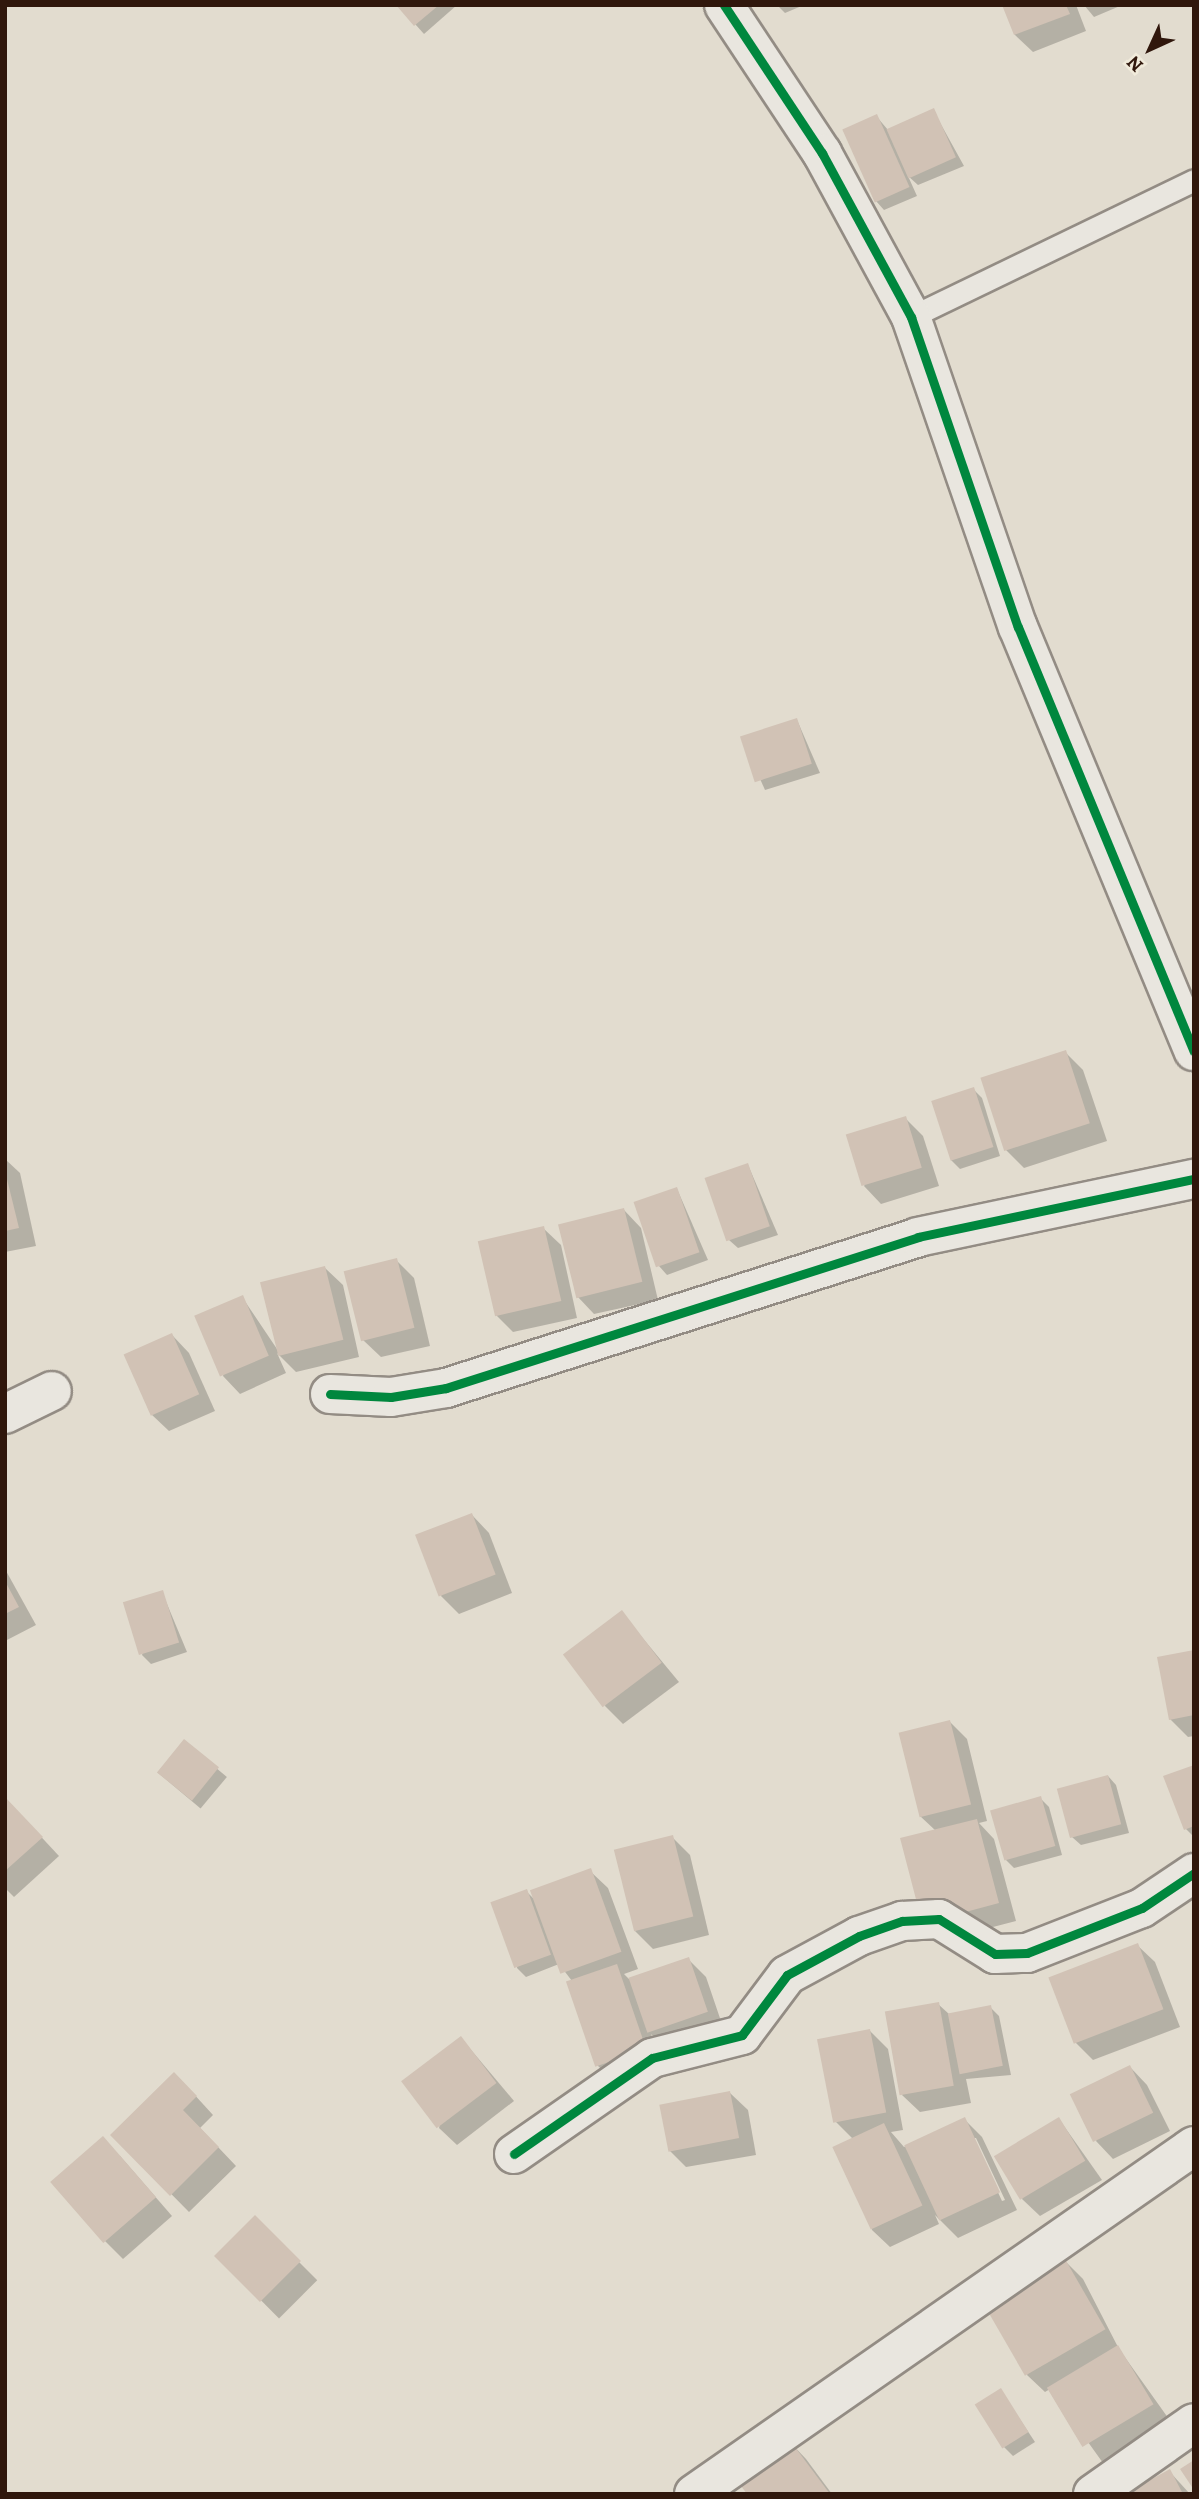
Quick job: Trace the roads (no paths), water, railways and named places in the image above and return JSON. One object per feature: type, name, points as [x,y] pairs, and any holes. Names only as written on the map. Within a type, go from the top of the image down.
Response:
[{"type":"street","points":[[724,5],[822,153],[911,317],[1018,627],[1194,1051]]},
{"type":"street","points":[[330,1394],[391,1397],[446,1388],[918,1237],[1194,1179]]},
{"type":"street","points":[[5,1413],[52,1391]]},
{"type":"street","points":[[514,2154],[652,2058],[742,2035],[788,1975],[859,1936],[902,1921],[939,1920],[995,1954],[1027,1953],[1132,1912],[1194,1873]]},
{"type":"street","points":[[694,2494],[1194,2146]]},
{"type":"street","points":[[1093,2494],[1194,2423]]},
{"type":"lane","points":[[911,317],[1194,180]]}]
